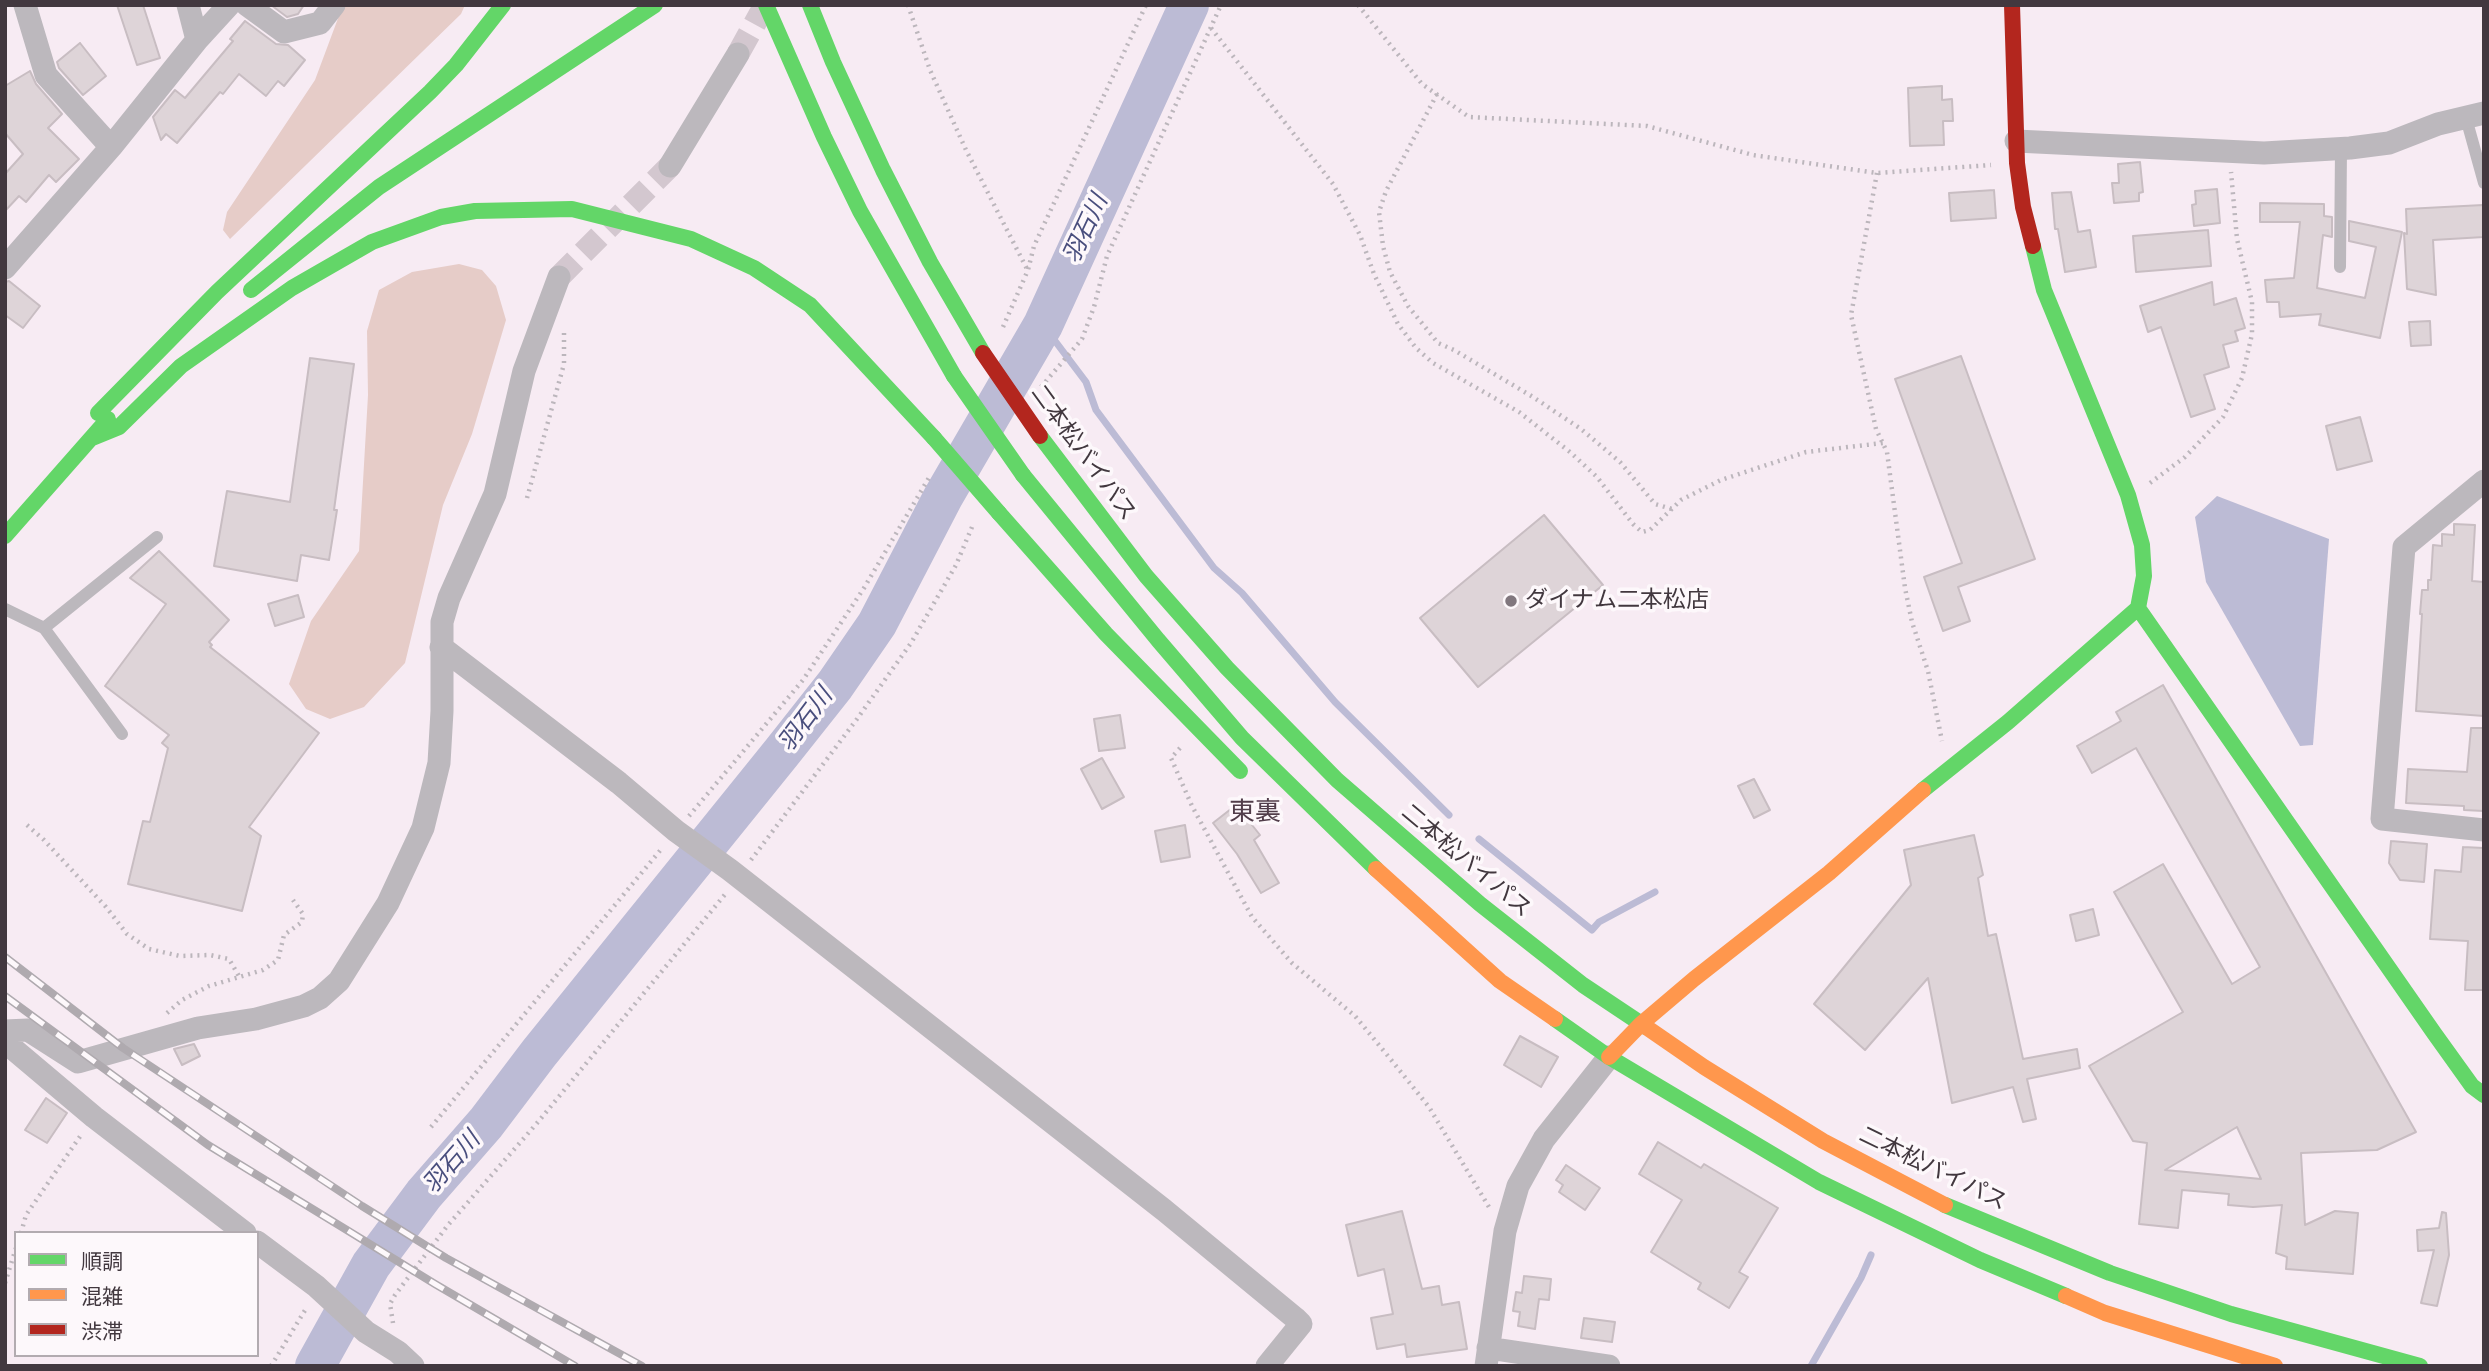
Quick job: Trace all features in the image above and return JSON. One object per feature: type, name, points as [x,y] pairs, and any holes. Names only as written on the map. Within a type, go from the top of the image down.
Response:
[{"type":"main road","points":[[5,535],[15,514],[82,431],[166,342],[309,203],[430,92],[456,65],[503,5]]},
{"type":"main road","points":[[240,298],[379,187],[655,5]]},
{"type":"main road","points":[[766,5],[860,211],[954,376],[1023,475],[1242,738],[1399,892],[1500,981]]},
{"type":"main road","name":"二本松バイパス","points":[[810,5],[883,170],[930,262],[983,353],[1040,436],[1146,576],[1227,668],[1337,779],[1480,904],[1583,985],[1704,1068],[1823,1141],[1941,1203],[2110,1273],[2231,1314],[2420,1366]]},
{"type":"main road","points":[[1609,1056],[1641,1024],[1694,979],[1829,873],[2138,608],[2144,576],[2142,545],[2128,495],[2044,290],[2028,231],[2016,152],[2012,5]]},
{"type":"main road","points":[[166,342],[202,317],[299,231],[415,144]]},
{"type":"main road","points":[[92,438],[119,427],[181,366],[292,288],[372,242],[440,218],[475,211],[572,209],[691,239],[754,268],[810,305],[934,439],[1105,634],[1249,779]]},
{"type":"main road","points":[[5,535],[131,394],[170,354],[213,320]]},
{"type":"main road","points":[[2138,608],[2434,1034],[2472,1086],[2484,1095]]},
{"type":"main road","points":[[1352,867],[1434,937],[1609,1056],[1819,1182],[1980,1260],[2105,1313],[2275,1366]]},
{"type":"street","points":[[25,5],[46,75],[52,85],[111,147]]},
{"type":"street","points":[[188,5],[197,40]]},
{"type":"street","points":[[7,260],[111,147],[197,40],[229,5]]},
{"type":"street","points":[[247,5],[284,32],[320,23],[334,5]]},
{"type":"street","points":[[670,166],[738,54]]},
{"type":"street","points":[[2016,152],[2264,153],[2341,148],[2389,143],[2438,124],[2475,115]]},
{"type":"street","points":[[5,1031],[28,1030],[78,1062],[198,1028],[256,1019],[304,1006],[320,998],[339,981],[388,903],[426,819],[439,763],[442,622],[495,494],[524,371],[559,277]]},
{"type":"street","points":[[2484,481],[2404,547],[2382,819],[2484,830]]},
{"type":"street","points":[[441,648],[609,775],[678,832],[1164,1210],[1301,1324],[1266,1366]]},
{"type":"street","points":[[5,1042],[94,1117],[242,1231]]},
{"type":"street","points":[[1609,1056],[1535,1152],[1518,1186],[1505,1231],[1487,1357],[1609,1366]]},
{"type":"street","points":[[259,1244],[312,1296],[398,1352],[413,1366]]},
{"type":"lane","points":[[2475,115],[2484,183]]},
{"type":"lane","points":[[2340,267],[2341,148]]},
{"type":"lane","points":[[44,628],[157,537]]},
{"type":"lane","points":[[5,609],[44,628],[122,734]]},
{"type":"path","points":[[908,5],[935,82],[1028,270]]},
{"type":"path","points":[[1000,333],[1028,270],[1034,246],[1146,5]]},
{"type":"path","points":[[1057,371],[1082,339],[1094,307],[1107,256],[1221,5]]},
{"type":"path","points":[[1358,5],[1422,85],[1469,117],[1647,126],[1753,155],[1877,173],[2016,152]]},
{"type":"path","points":[[1211,28],[1334,184],[1360,235],[1374,274],[1398,324],[1416,348],[1433,363],[1519,412],[1570,452],[1597,477],[1642,532],[1650,530],[1681,500],[1721,480],[1806,452],[1883,443]]},
{"type":"path","points":[[1437,94],[1386,191],[1379,212],[1383,246],[1390,272],[1408,306],[1438,343],[1533,397],[1581,429],[1620,463],[1655,504],[1672,509]]},
{"type":"path","points":[[2128,495],[2164,474],[2185,457],[2223,416],[2242,379],[2252,334],[2252,302],[2237,239],[2231,151]]},
{"type":"path","points":[[1877,173],[1851,315],[1877,429],[1887,452],[1905,588],[1928,671],[1950,769]]},
{"type":"path","points":[[527,498],[564,364],[564,326]]},
{"type":"path","points":[[431,1127],[803,680],[864,588],[933,470]]},
{"type":"path","points":[[1197,728],[1171,758],[1192,806],[1252,917],[1292,963],[1355,1016],[1420,1097],[1505,1231]]},
{"type":"path","points":[[26,825],[44,840],[106,907],[127,934],[149,950],[180,956],[229,959],[240,978]]},
{"type":"path","points":[[156,1039],[155,1027],[182,1000],[218,981],[240,978],[263,970],[278,960],[284,935],[302,922],[303,914],[293,900]]},
{"type":"path","points":[[21,1231],[26,1215],[94,1117]]},
{"type":"path","points":[[5,1283],[14,1254]]},
{"type":"path","points":[[271,1366],[312,1296]]},
{"type":"shaded area","points":[[343,5],[465,5],[461,14],[230,239],[223,230],[227,212],[315,80]]},
{"type":"shaded area","points":[[459,264],[482,270],[496,286],[506,320],[472,434],[443,505],[405,663],[364,707],[330,719],[306,709],[289,684],[311,621],[359,551],[368,395],[367,331],[379,290],[412,272]]},
{"type":"water","points":[[2217,496],[2329,539],[2313,745],[2300,746],[2206,582],[2195,517]]},
{"type":"building","points":[[117,5],[143,5],[160,58],[137,65]]},
{"type":"building","points":[[271,5],[304,5],[298,14],[287,17]]},
{"type":"building","points":[[245,21],[276,44],[288,45],[305,60],[284,86],[278,81],[266,96],[239,74],[223,94],[220,92],[177,143],[166,134],[161,140],[153,117],[175,90],[185,98],[233,41],[230,39]]},
{"type":"building","points":[[80,43],[106,76],[83,95],[59,68],[57,62]]},
{"type":"building","points":[[30,71],[36,84],[62,114],[48,128],[79,159],[56,182],[49,175],[26,202],[19,196],[5,211],[5,174],[23,154],[5,133],[5,86]]},
{"type":"building","points":[[1942,86],[1942,100],[1952,99],[1953,121],[1943,121],[1944,145],[1910,146],[1908,88]]},
{"type":"building","points":[[2140,162],[2143,192],[2139,193],[2139,201],[2114,203],[2112,183],[2119,183],[2118,164]]},
{"type":"building","points":[[2217,189],[2220,223],[2194,226],[2192,205],[2196,204],[2195,191]]},
{"type":"building","points":[[1994,190],[1996,218],[1951,221],[1949,193]]},
{"type":"building","points":[[2071,192],[2078,232],[2090,230],[2096,267],[2065,272],[2058,229],[2055,229],[2052,193]]},
{"type":"building","points":[[2260,203],[2324,204],[2324,216],[2332,217],[2332,237],[2323,235],[2317,288],[2365,298],[2376,247],[2349,241],[2349,221],[2402,232],[2380,338],[2319,325],[2321,314],[2280,317],[2279,302],[2267,302],[2265,280],[2294,278],[2300,222],[2260,222]]},
{"type":"building","points":[[2483,205],[2484,237],[2433,240],[2436,295],[2407,289],[2404,233],[2407,234],[2406,209]]},
{"type":"building","points":[[2208,230],[2211,266],[2136,272],[2133,236]]},
{"type":"building","points":[[9,281],[40,306],[23,328],[5,315],[5,282]]},
{"type":"building","points":[[2212,282],[2214,305],[2236,298],[2245,328],[2235,331],[2238,341],[2223,345],[2229,367],[2204,375],[2215,409],[2191,417],[2161,327],[2148,332],[2140,306]]},
{"type":"building","points":[[2430,321],[2431,345],[2411,346],[2409,322]]},
{"type":"building","points":[[1961,356],[2035,559],[1958,587],[1970,621],[1943,631],[1924,577],[1962,563],[1895,379]]},
{"type":"building","points":[[310,358],[354,364],[329,560],[301,555],[297,581],[214,566],[227,491],[290,502]]},
{"type":"building","points":[[2360,417],[2372,461],[2337,470],[2326,426]]},
{"type":"building","name":"ダイナム二本松店","points":[[1544,515],[1603,585],[1478,687],[1420,618]]},
{"type":"building","points":[[2454,524],[2475,525],[2472,581],[2484,582],[2484,716],[2416,711],[2422,590],[2428,590],[2428,580],[2431,580],[2433,545],[2442,546],[2442,534],[2454,535]]},
{"type":"building","points":[[159,551],[229,620],[209,642],[212,645],[210,647],[319,733],[249,827],[261,836],[242,911],[128,884],[143,821],[150,822],[168,748],[162,743],[169,735],[105,686],[166,604],[130,578]]},
{"type":"building","points":[[298,595],[304,617],[275,626],[268,604]]},
{"type":"building","points":[[2163,685],[2416,1132],[2377,1150],[2301,1153],[2305,1225],[2335,1211],[2358,1213],[2353,1274],[2286,1269],[2287,1257],[2276,1253],[2282,1205],[2228,1205],[2229,1194],[2182,1190],[2178,1228],[2139,1224],[2147,1143],[2133,1141],[2089,1066],[2183,1012],[2114,892],[2163,864],[2232,984],[2260,967],[2136,748],[2092,773],[2077,746],[2121,721],[2116,712]],"holes":[[[2237,1127],[2261,1179],[2165,1170]]]},
{"type":"building","points":[[1120,715],[1125,748],[1099,751],[1094,719]]},
{"type":"building","points":[[2471,728],[2484,728],[2484,811],[2464,810],[2464,806],[2406,803],[2408,769],[2467,772]]},
{"type":"building","points":[[1102,758],[1124,797],[1102,809],[1081,769]]},
{"type":"building","points":[[1754,779],[1770,810],[1754,818],[1738,786]]},
{"type":"building","points":[[1236,805],[1260,835],[1254,840],[1279,883],[1261,893],[1237,854],[1213,823]]},
{"type":"building","points":[[1185,825],[1190,857],[1161,862],[1155,831]]},
{"type":"building","points":[[1974,835],[1983,875],[1978,878],[1988,936],[1996,934],[2023,1059],[2077,1049],[2080,1068],[2027,1079],[2036,1119],[2023,1122],[2013,1087],[1952,1103],[1928,978],[1865,1050],[1814,1004],[1911,885],[1904,850]]},
{"type":"building","points":[[2391,841],[2427,844],[2424,882],[2400,880],[2389,863]]},
{"type":"building","points":[[2463,847],[2484,848],[2484,990],[2465,990],[2468,941],[2430,939],[2435,870],[2461,872]]},
{"type":"building","points":[[2093,909],[2099,935],[2076,941],[2070,915]]},
{"type":"building","points":[[1520,1036],[1558,1057],[1541,1087],[1504,1065]]},
{"type":"building","points":[[194,1044],[200,1056],[182,1065],[174,1049]]},
{"type":"building","points":[[46,1098],[67,1113],[47,1143],[25,1130]]},
{"type":"building","points":[[1658,1142],[1701,1168],[1704,1164],[1778,1208],[1739,1272],[1748,1277],[1729,1308],[1698,1289],[1701,1283],[1651,1252],[1682,1200],[1639,1174]]},
{"type":"building","points":[[1566,1165],[1600,1188],[1585,1210],[1559,1192],[1563,1185],[1556,1180]]},
{"type":"building","points":[[1402,1211],[1422,1289],[1439,1286],[1442,1305],[1459,1302],[1467,1349],[1407,1357],[1405,1344],[1377,1349],[1371,1318],[1393,1314],[1384,1269],[1358,1276],[1346,1225]]},
{"type":"building","points":[[2442,1212],[2446,1213],[2449,1255],[2437,1306],[2421,1303],[2434,1250],[2418,1251],[2417,1230],[2439,1228]]},
{"type":"building","points":[[1524,1276],[1551,1279],[1549,1300],[1539,1299],[1535,1329],[1518,1326],[1520,1312],[1513,1311],[1516,1292],[1522,1293]]},
{"type":"building","points":[[1584,1318],[1615,1322],[1612,1342],[1581,1338]]},
{"type":"waterway","name":"羽石川","points":[[315,1366],[371,1265],[424,1194],[486,1123],[539,1053],[782,752],[835,685],[877,624],[943,497],[1043,325],[1189,5]]},
{"type":"waterway","points":[[1043,325],[1086,382],[1096,410],[1214,568],[1242,593],[1335,702],[1449,815]]},
{"type":"waterway","points":[[1479,839],[1592,930],[1599,922],[1655,892]]},
{"type":"waterway","points":[[1811,1366],[1861,1278],[1871,1255]]},
{"type":"tunnel","points":[[738,54],[765,5]]},
{"type":"tunnel","points":[[559,277],[670,166]]},
{"type":"railway","points":[[5,957],[123,1048],[362,1206],[446,1258],[642,1366]]},
{"type":"railway","points":[[5,996],[208,1145],[575,1366]]},
{"type":"traffic: fast","points":[[98,413],[217,292],[430,92],[456,65],[503,5]]},
{"type":"traffic: fast","points":[[251,290],[379,187],[655,5]]},
{"type":"traffic: fast","points":[[766,5],[860,211],[954,376]]},
{"type":"traffic: fast","points":[[810,5],[883,170],[930,262],[983,353]]},
{"type":"traffic: fast","points":[[92,438],[119,427],[181,366],[292,288],[372,242],[441,217],[475,211],[572,209],[691,239],[754,268],[810,305],[934,438]]},
{"type":"traffic: fast","points":[[1923,790],[2008,722],[2138,608],[2144,576],[2142,545],[2128,495],[2044,290],[2033,246]]},
{"type":"traffic: fast","points":[[954,376],[1023,475]]},
{"type":"traffic: fast","points":[[5,536],[108,419]]},
{"type":"traffic: fast","points":[[1040,436],[1146,576],[1227,668],[1337,780],[1480,904],[1583,985],[1646,1027]]},
{"type":"traffic: fast","points":[[934,438],[999,513]]},
{"type":"traffic: fast","points":[[1023,475],[1242,738],[1376,869]]},
{"type":"traffic: fast","points":[[999,513],[1106,634],[1240,771]]},
{"type":"traffic: fast","points":[[2138,608],[2434,1033],[2472,1086],[2484,1095]]},
{"type":"traffic: fast","points":[[1555,1019],[1609,1057],[1819,1182],[1980,1260],[2066,1296]]},
{"type":"traffic: fast","points":[[1945,1205],[2110,1273],[2231,1314],[2420,1366]]},
{"type":"traffic: slow","points":[[1609,1057],[1641,1024],[1829,873],[1923,790]]},
{"type":"traffic: slow","points":[[1376,869],[1500,981],[1555,1019]]},
{"type":"traffic: slow","points":[[1646,1027],[1704,1067],[1823,1141],[1945,1205]]},
{"type":"traffic: slow","points":[[2066,1296],[2105,1313],[2275,1366]]},
{"type":"traffic: jam","points":[[2012,5],[2017,163],[2023,207],[2033,246]]},
{"type":"traffic: jam","points":[[983,353],[1040,436]]},
{"type":"place","name":"ダイナム二本松店","points":[[1511,601]]},
{"type":"district","name":"東裏","points":[[1255,813]]}]
